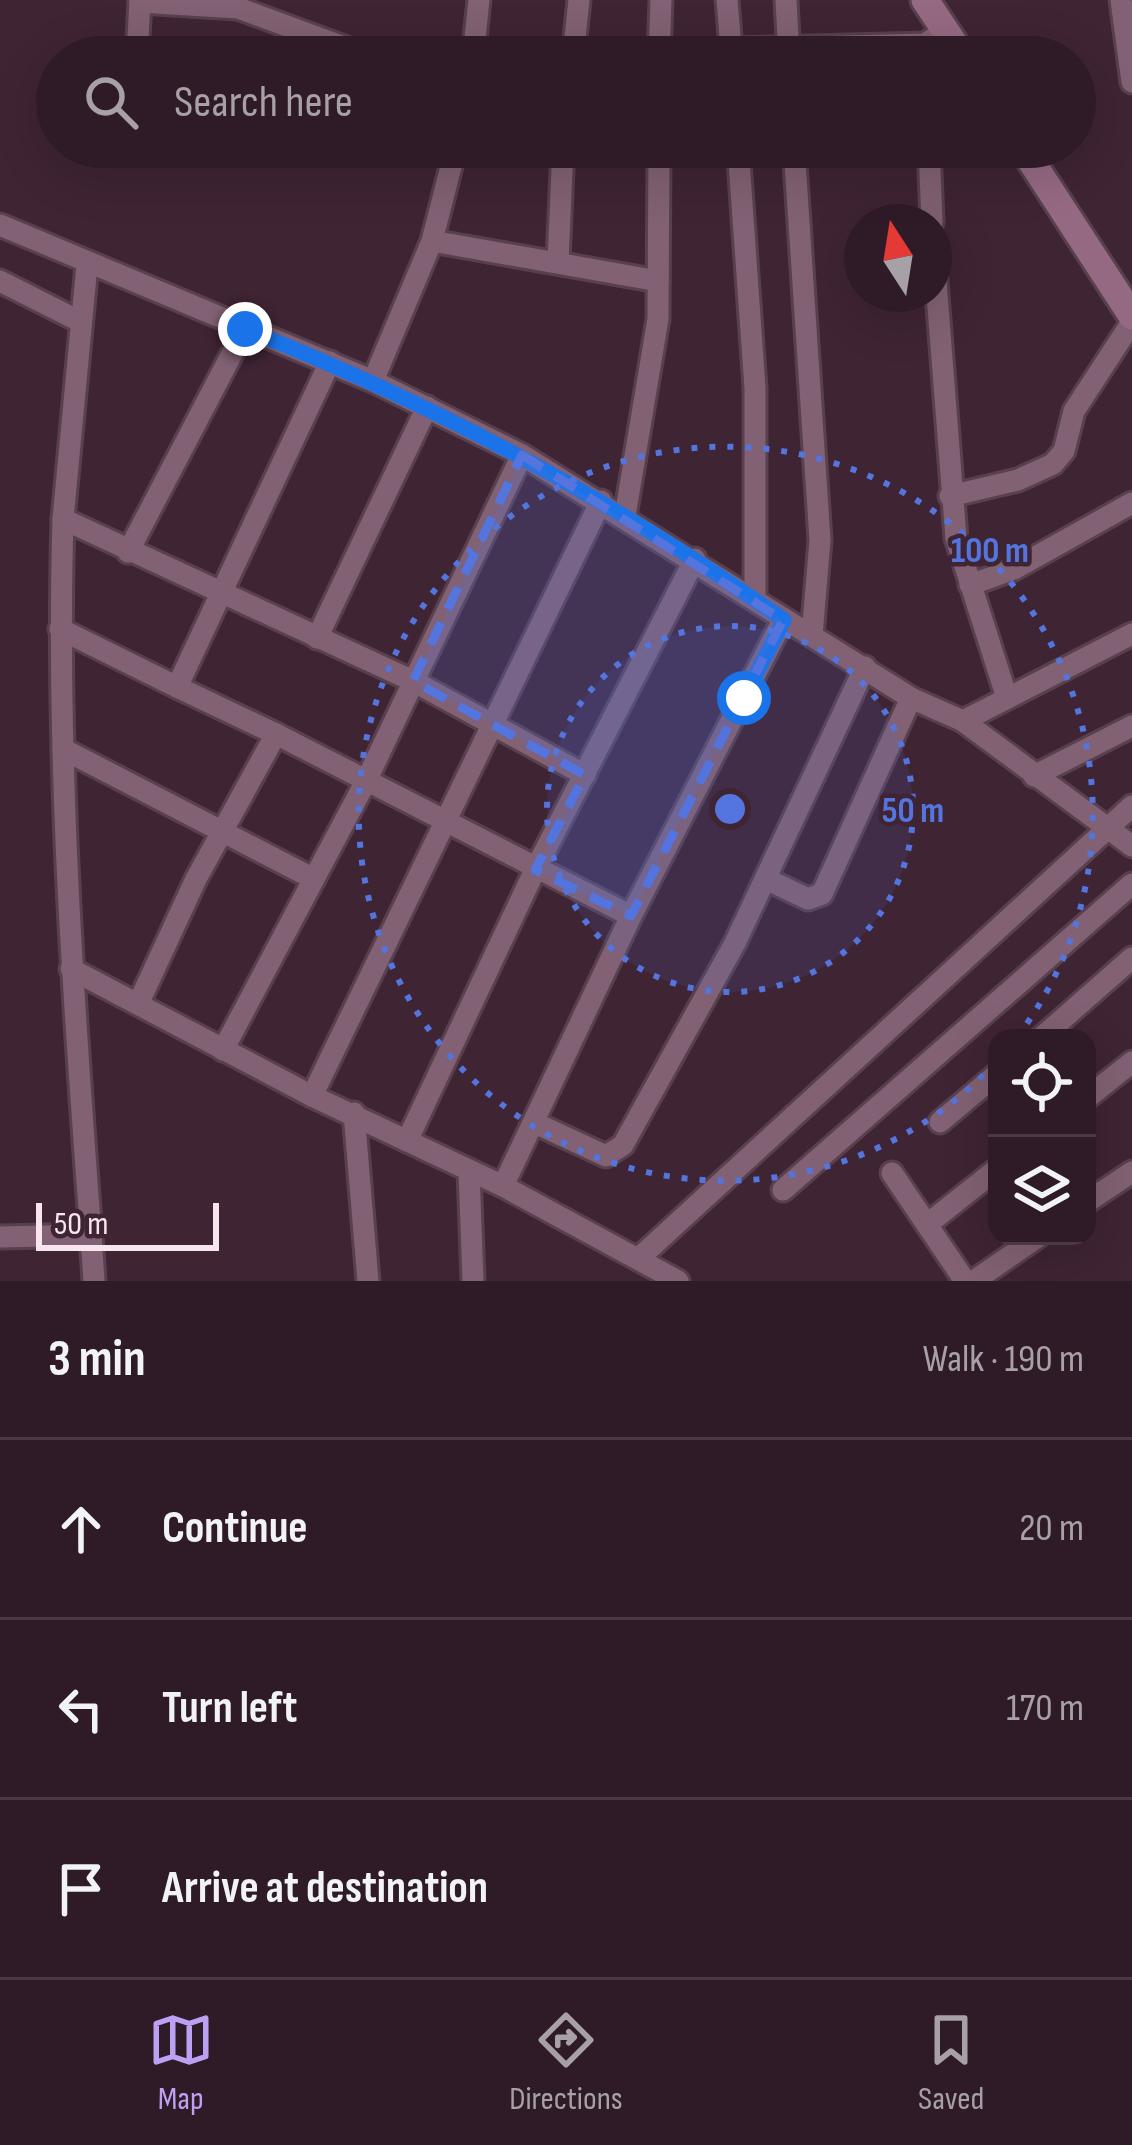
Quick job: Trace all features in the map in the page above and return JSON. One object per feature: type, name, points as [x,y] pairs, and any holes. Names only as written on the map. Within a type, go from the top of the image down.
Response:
[{"type":"main road","points":[[925,0],[931,36]]},
{"type":"main road","points":[[1036,168],[1129,304]]},
{"type":"street","points":[[475,36],[479,0]]},
{"type":"street","points":[[575,36],[579,0]]},
{"type":"street","points":[[660,36],[661,0]]},
{"type":"street","points":[[728,0],[730,36]]},
{"type":"street","points":[[786,0],[788,36]]},
{"type":"street","points":[[1121,0],[1132,82]]},
{"type":"street","points":[[138,36],[140,1],[238,8],[314,36]]},
{"type":"street","points":[[373,381],[432,242],[451,168]]},
{"type":"street","points":[[558,262],[562,168]]},
{"type":"street","points":[[625,516],[644,423],[658,281],[659,168]]},
{"type":"street","points":[[739,168],[755,388],[755,600]]},
{"type":"street","points":[[795,168],[820,540],[812,636]]},
{"type":"street","points":[[930,168],[931,204]]},
{"type":"street","points":[[0,225],[330,362],[522,455],[911,698],[963,721],[1132,846]]},
{"type":"street","points":[[432,242],[658,281]]},
{"type":"street","points":[[87,265],[63,519],[60,628],[71,969],[94,1281]]},
{"type":"street","points":[[0,280],[81,322]]},
{"type":"street","points":[[950,496],[1018,480],[1053,464],[1064,451],[1075,411],[1129,304]]},
{"type":"street","points":[[938,312],[950,496],[970,585],[1006,698]]},
{"type":"street","points":[[128,552],[245,329]]},
{"type":"street","points":[[177,687],[330,362]]},
{"type":"street","points":[[317,638],[427,407]]},
{"type":"street","points":[[223,1050],[367,781],[522,455]]},
{"type":"street","points":[[312,1096],[601,501]]},
{"type":"street","points":[[970,585],[1015,569],[1132,503]]},
{"type":"street","points":[[63,519],[413,681],[496,722],[585,775]]},
{"type":"street","points":[[407,1141],[535,869],[695,559]]},
{"type":"street","points":[[503,1186],[631,916],[784,620]]},
{"type":"street","points":[[60,628],[631,916]]},
{"type":"street","points":[[963,721],[1132,634]]},
{"type":"street","points":[[536,1123],[606,1156],[618,1152],[669,1067],[766,879],[865,668]]},
{"type":"street","points":[[766,879],[808,899],[822,894],[911,698]]},
{"type":"street","points":[[1034,776],[1132,726]]},
{"type":"street","points":[[139,1002],[276,734]]},
{"type":"street","points":[[63,749],[314,879]]},
{"type":"street","points":[[638,1258],[1132,806]]},
{"type":"street","points":[[783,1190],[1132,884]]},
{"type":"street","points":[[1050,1029],[1132,958]]},
{"type":"street","points":[[71,969],[312,1096],[503,1186],[678,1281]]},
{"type":"street","points":[[1096,1091],[1132,1062]]},
{"type":"street","points":[[940,1122],[988,1082]]},
{"type":"street","points":[[354,1113],[368,1281]]},
{"type":"street","points":[[469,1171],[473,1281]]},
{"type":"street","points":[[1096,1196],[1132,1172]]},
{"type":"street","points":[[892,1173],[970,1281],[1025,1245]]},
{"type":"street","points":[[929,1223],[988,1176]]},
{"type":"street","points":[[0,1237],[91,1235]]},
{"type":"highlighted area","points":[[522,455],[783,620],[631,916],[535,870],[585,775],[413,681]]},
{"type":"route","points":[[245,329],[373,381],[522,455],[695,559],[784,620],[744,698]]}]
